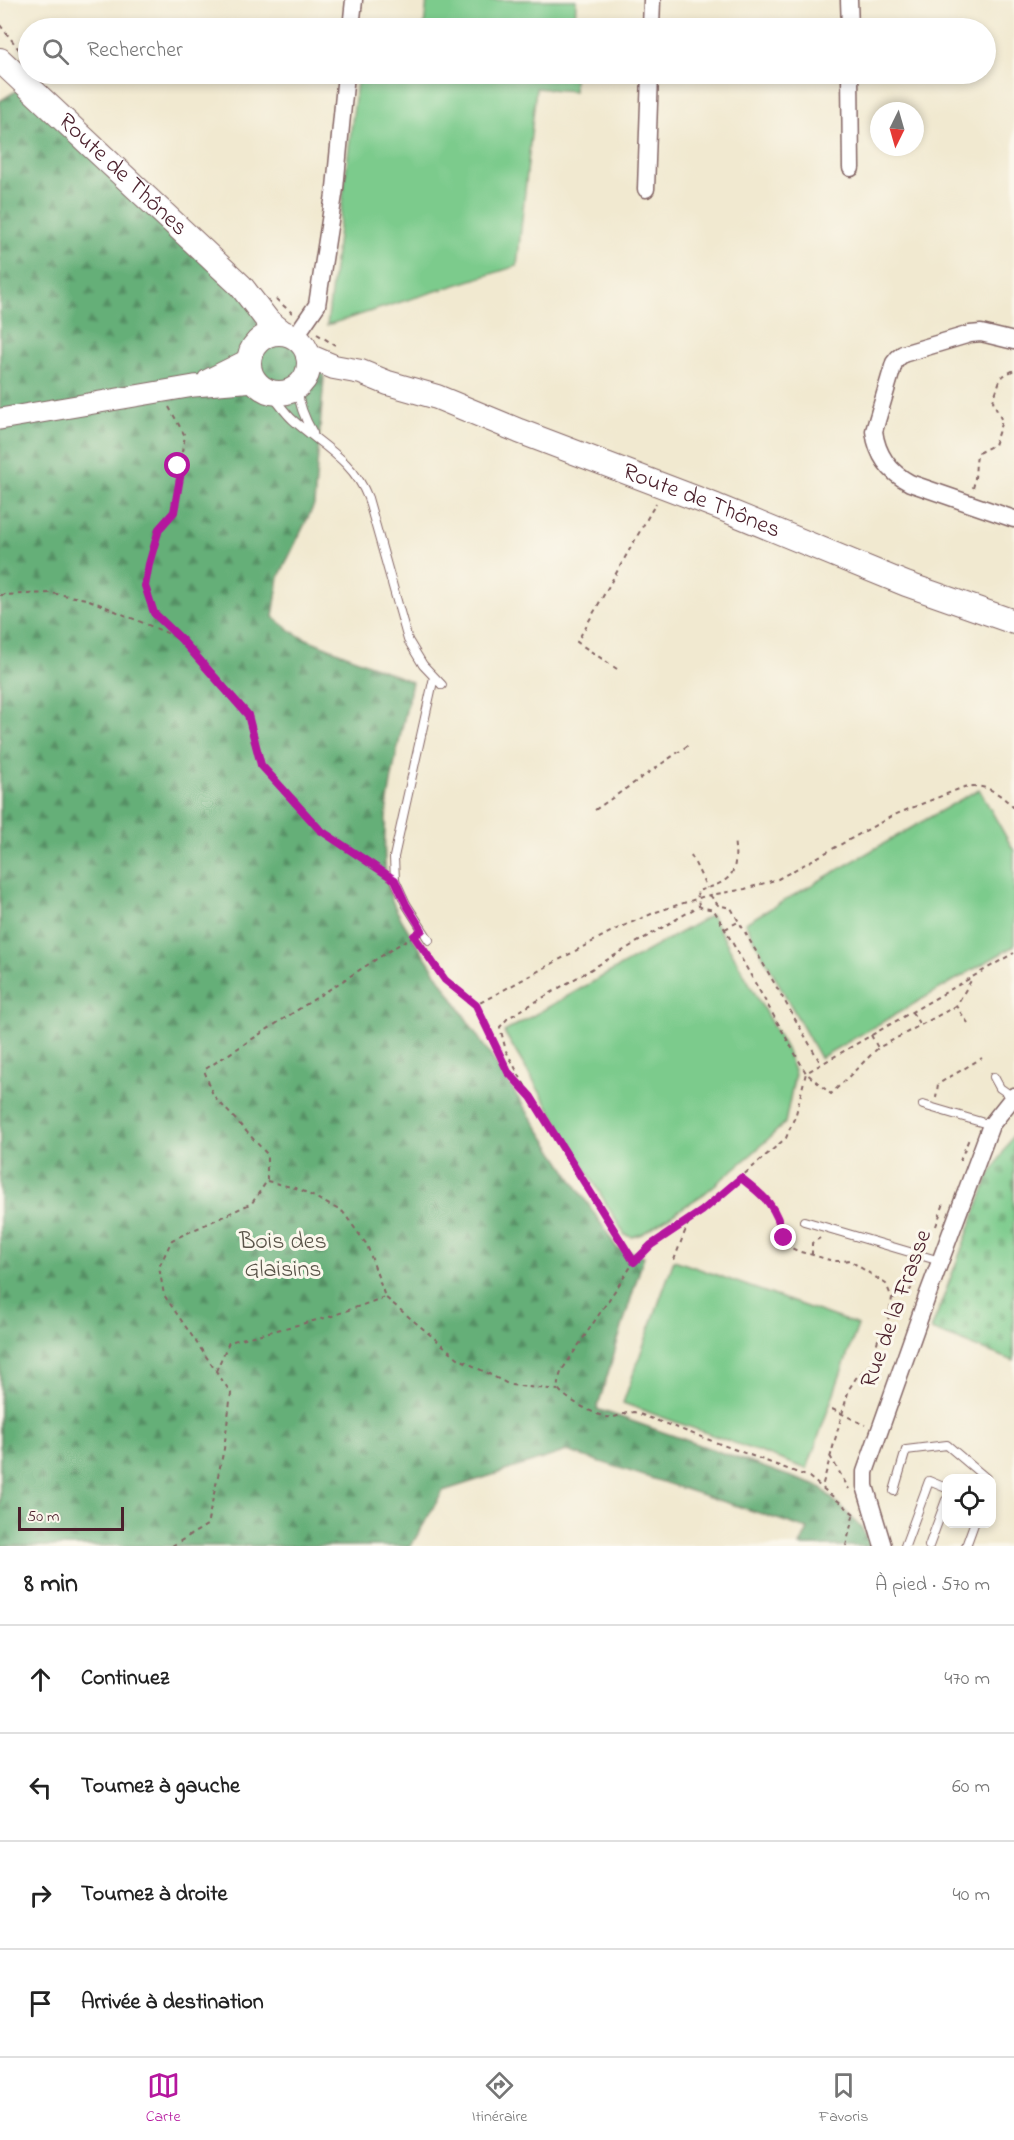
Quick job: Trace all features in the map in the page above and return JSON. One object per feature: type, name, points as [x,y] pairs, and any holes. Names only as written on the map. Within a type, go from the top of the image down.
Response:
[{"type":"main road","name":"Route de Thônes","points":[[0,48],[18,72]]},
{"type":"main road","name":"Route de Thônes","points":[[27,84],[241,286],[268,321],[299,353],[333,378],[388,383],[437,397],[519,431],[709,503],[906,584],[1014,622]]},
{"type":"main road","name":"Route de Thônes","points":[[217,264],[250,315],[255,331],[257,369]]},
{"type":"main road","points":[[272,333],[299,353],[284,392],[257,369],[262,337],[272,333]]},
{"type":"street","points":[[352,18],[354,0]]},
{"type":"street","points":[[651,18],[652,0]]},
{"type":"street","points":[[849,0],[850,18]]},
{"type":"street","points":[[299,353],[317,305],[335,188],[345,84]]},
{"type":"street","points":[[646,189],[650,84]]},
{"type":"street","points":[[850,84],[851,168]]},
{"type":"street","points":[[1014,341],[981,333],[970,334],[903,354],[894,363],[874,431],[875,441],[884,461],[898,476],[910,483],[1014,519]]},
{"type":"street","points":[[0,419],[194,386],[257,369]]},
{"type":"street","name":"Rue de la Frasse","points":[[883,1546],[864,1477],[940,1261],[991,1125],[1013,1097]]},
{"type":"lane","points":[[299,353],[299,402],[304,417],[315,436]]},
{"type":"lane","points":[[257,369],[292,419],[350,467],[365,489],[408,640],[417,657],[442,685]]},
{"type":"lane","points":[[429,939],[406,904],[395,880],[394,857],[434,677]]},
{"type":"lane","points":[[994,1077],[1000,1088],[1013,1097]]},
{"type":"lane","points":[[923,1105],[991,1125]]},
{"type":"lane","points":[[804,1221],[940,1261]]},
{"type":"lane","points":[[894,1491],[906,1450],[947,1445],[980,1474]]},
{"type":"lane","points":[[905,1546],[929,1481],[942,1486]]},
{"type":"lane","points":[[929,1546],[942,1511]]},
{"type":"lane","points":[[966,1546],[973,1528]]},
{"type":"path","points":[[0,25],[12,57]]},
{"type":"path","points":[[276,298],[299,353],[337,346]]},
{"type":"path","points":[[968,503],[977,475],[974,466],[978,453],[994,445],[1002,421],[993,401],[1001,377],[1014,370]]},
{"type":"path","points":[[169,407],[184,436],[178,466],[181,472],[174,512],[159,529],[145,586],[154,613],[181,639],[248,715],[261,765],[320,830],[395,880]]},
{"type":"path","points":[[617,669],[577,642],[665,487]]},
{"type":"path","points":[[0,596],[50,593],[87,599],[181,639]]},
{"type":"path","points":[[595,810],[690,744]]},
{"type":"path","points":[[476,1005],[612,931],[697,898],[745,889],[778,879],[894,815],[964,787],[974,785],[992,789],[1014,808]]},
{"type":"path","points":[[734,839],[737,861],[732,873],[722,884],[697,891],[699,906],[715,912],[806,1073],[831,1094],[878,1048],[956,1006],[973,976]]},
{"type":"path","points":[[691,855],[707,888]]},
{"type":"path","points":[[711,895],[718,905],[731,909],[821,1064]]},
{"type":"path","points":[[634,1262],[531,1097],[506,1051],[500,1031],[502,1023],[515,1012],[699,906]]},
{"type":"path","points":[[725,929],[738,922]]},
{"type":"path","points":[[172,1546],[207,1525],[224,1449],[231,1393],[164,1295],[159,1267],[172,1240],[252,1203],[267,1181],[267,1155],[213,1095],[204,1071],[422,930]]},
{"type":"path","points":[[421,945],[445,980],[476,1005],[508,1072],[531,1097]]},
{"type":"path","points":[[854,1514],[809,1477],[634,1412],[607,1418],[564,1397],[558,1390],[558,1380],[562,1370],[634,1262],[651,1245],[689,1221],[786,1138],[796,1114],[806,1073],[1014,953]]},
{"type":"path","points":[[956,1006],[968,1023]]},
{"type":"path","points":[[912,1012],[920,1026]]},
{"type":"path","points":[[871,1035],[878,1048]]},
{"type":"path","points":[[934,1108],[938,1084],[982,1058]]},
{"type":"path","points":[[741,1178],[762,1194],[779,1216],[784,1238],[794,1250],[820,1259],[840,1262],[849,1260],[886,1284],[892,1298],[888,1320],[879,1336],[871,1364],[856,1378],[849,1389],[822,1487]]},
{"type":"path","points":[[267,1181],[299,1189],[342,1212],[367,1245],[385,1297],[458,1358],[510,1384],[558,1390]]},
{"type":"path","points":[[674,1260],[689,1221]]},
{"type":"path","points":[[812,1255],[812,1243],[834,1230]]},
{"type":"path","points":[[892,1298],[908,1294],[915,1280]]},
{"type":"path","points":[[216,1371],[229,1342],[305,1324],[385,1297]]},
{"type":"path","points":[[832,1409],[879,1432]]},
{"type":"path","points":[[830,1456],[852,1494]]},
{"type":"path","points":[[846,1546],[856,1508]]},
{"type":"green space","points":[[427,0],[576,0],[575,18],[425,18]]},
{"type":"green space","name":"Bois des Glaisins","points":[[27,84],[325,365],[314,505],[279,577],[273,617],[297,635],[412,682],[395,758],[387,813],[385,866],[393,902],[411,935],[617,1248],[644,1256],[597,1409],[820,1487],[861,1527],[871,1546],[800,1546],[808,1529],[567,1451],[443,1491],[411,1546],[0,1546],[0,101]]},
{"type":"green space","points":[[357,84],[574,84],[574,91],[536,88],[517,266],[327,325]]},
{"type":"green space","points":[[979,789],[1014,851],[1014,946],[820,1058],[745,923]]},
{"type":"green space","points":[[711,915],[786,1049],[795,1074],[785,1123],[704,1194],[642,1234],[632,1237],[625,1235],[504,1032]]},
{"type":"green space","points":[[1014,1133],[1014,1361],[931,1330],[988,1179]]},
{"type":"green space","points":[[674,1260],[858,1325],[807,1469],[623,1403]]},
{"type":"route","points":[[178,466],[181,472],[174,512],[159,529],[145,586],[154,613],[181,639],[248,715],[261,765],[320,830],[395,880],[422,930],[414,936],[445,980],[476,1005],[508,1072],[531,1097],[634,1262],[651,1245],[682,1226],[741,1178],[762,1194],[779,1216],[784,1238]]}]
